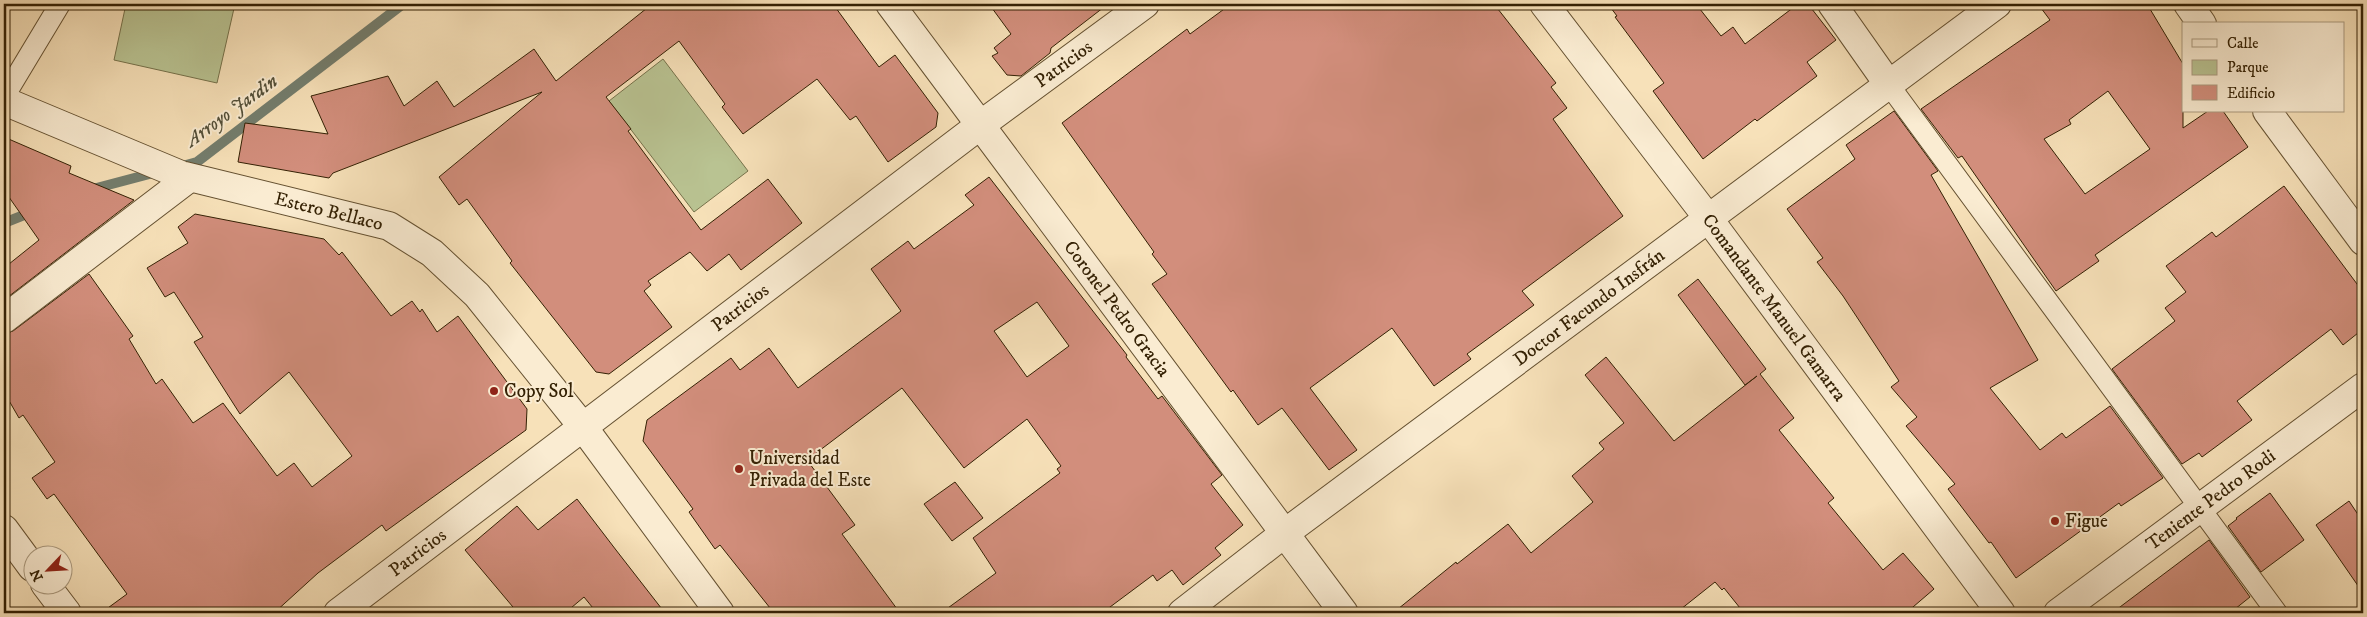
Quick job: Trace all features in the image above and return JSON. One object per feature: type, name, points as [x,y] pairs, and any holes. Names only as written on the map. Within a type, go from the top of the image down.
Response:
[{"type":"street","name":"Coronel Pedro Gracia","points":[[890,4],[979,126],[1344,613]]},
{"type":"street","name":"Patricios","points":[[338,613],[979,126],[1145,4]]},
{"type":"street","name":"Comandante Manuel Gamarra","points":[[1544,4],[1708,218],[2001,613]]},
{"type":"street","points":[[1832,4],[1889,85]]},
{"type":"street","name":"Doctor Facundo Insfrán","points":[[1182,613],[1284,533],[1997,4]]},
{"type":"street","points":[[2188,4],[2201,22]]},
{"type":"street","name":"Estero Bellaco","points":[[4,101],[185,177],[389,226],[432,253],[477,296],[583,427],[720,613]]},
{"type":"street","points":[[2268,112],[2363,241]]},
{"type":"street","points":[[4,319],[185,177]]},
{"type":"street","name":"Teniente Pedro Rodi","points":[[2058,613],[2363,387]]},
{"type":"street","points":[[4,529],[22,554]]},
{"type":"street","points":[[53,594],[67,613]]},
{"type":"lane","points":[[4,97],[60,4]]},
{"type":"lane","points":[[1889,85],[2277,613]]},
{"type":"green space","points":[[126,4],[235,4],[217,83],[114,60]]},
{"type":"green space","points":[[663,59],[748,171],[694,212],[609,101]]},
{"type":"building","points":[[652,4],[833,4],[879,67],[895,55],[938,113],[936,127],[888,162],[856,116],[850,120],[817,79],[743,134],[722,107],[725,104],[679,41],[606,97],[631,129],[628,131],[701,230],[768,179],[802,223],[741,270],[729,254],[707,271],[690,252],[648,281],[651,285],[644,291],[672,327],[609,374],[596,372],[510,263],[512,261],[467,199],[459,205],[439,177],[542,92],[333,173],[329,178],[238,162],[245,123],[328,134],[311,96],[388,76],[404,106],[437,81],[454,107],[534,49],[556,81]]},
{"type":"building","points":[[989,4],[1108,4],[1051,48],[1050,53],[1021,76],[1007,75],[992,56],[998,53],[994,48],[1011,34]]},
{"type":"building","points":[[1231,4],[1494,4],[1556,83],[1551,87],[1567,108],[1553,119],[1623,216],[1522,291],[1534,305],[1467,354],[1471,359],[1434,386],[1392,328],[1310,388],[1357,450],[1329,470],[1282,408],[1258,425],[1233,390],[1231,392],[1152,284],[1167,274],[1152,254],[1154,252],[1062,123],[1187,29],[1190,34]]},
{"type":"building","points":[[1608,4],[1696,4],[1721,36],[1733,27],[1745,44],[1798,4],[1808,4],[1836,40],[1807,62],[1817,76],[1757,121],[1755,119],[1703,159],[1653,91],[1664,83],[1615,17],[1617,16]]},
{"type":"building","points":[[2038,4],[2147,4],[2182,62],[2183,128],[2207,112],[2224,112],[2248,147],[2095,255],[2099,261],[2056,291],[1962,156],[1958,158],[1921,109],[2050,20]],"holes":[[[2108,91],[2150,149],[2085,194],[2044,139],[2071,124],[2069,120]]]},
{"type":"building","points":[[1894,111],[1938,171],[1931,175],[2038,360],[1990,388],[2040,450],[2062,433],[2066,438],[2110,406],[2163,478],[2121,506],[2119,503],[2016,578],[1991,542],[1989,543],[1948,489],[1955,484],[1906,426],[1917,417],[1891,387],[1899,381],[1843,296],[1817,262],[1823,258],[1787,209],[1855,159],[1846,145]]},
{"type":"building","points":[[4,137],[71,166],[69,173],[134,200],[4,300],[4,268],[39,240],[4,190]]},
{"type":"building","points":[[989,177],[1127,355],[1126,357],[1158,399],[1162,396],[1222,475],[1211,484],[1243,525],[1215,548],[1221,555],[1183,585],[1172,570],[1157,581],[1153,575],[1102,613],[941,613],[996,573],[973,538],[1060,473],[1057,469],[1061,466],[1027,419],[964,468],[902,388],[807,460],[855,525],[842,534],[900,613],[774,613],[720,545],[715,549],[689,512],[693,509],[643,441],[647,420],[731,358],[740,370],[769,348],[798,388],[901,311],[871,269],[908,241],[914,249],[974,205],[965,195]],"holes":[[[1037,302],[1069,346],[1027,377],[994,331]]]},
{"type":"building","points":[[2284,186],[2363,292],[2363,329],[2343,345],[2331,329],[2237,401],[2252,420],[2202,457],[2199,453],[2182,464],[2112,369],[2175,321],[2165,308],[2186,292],[2166,266],[2212,232],[2216,237]]},
{"type":"building","points":[[195,214],[324,239],[339,255],[342,252],[391,316],[412,301],[420,312],[422,309],[437,332],[458,316],[527,409],[526,430],[386,531],[382,525],[318,573],[274,613],[101,613],[127,594],[54,494],[47,499],[32,478],[55,462],[23,415],[19,418],[4,392],[4,334],[13,331],[89,274],[133,336],[129,339],[156,384],[162,379],[193,423],[223,403],[277,476],[294,463],[312,487],[352,456],[289,372],[240,414],[194,342],[203,337],[174,292],[165,297],[147,268],[188,243],[178,227]]},
{"type":"building","points":[[1698,279],[1766,369],[1760,374],[1794,418],[1779,430],[1834,498],[1828,503],[1883,570],[1903,553],[1934,589],[1906,613],[1744,613],[1724,588],[1722,590],[1715,582],[1676,613],[1393,613],[1456,562],[1457,564],[1508,524],[1531,553],[1593,502],[1572,476],[1604,449],[1599,443],[1624,423],[1585,375],[1606,357],[1674,441],[1757,376],[1745,385],[1678,295]]},
{"type":"building","points":[[955,482],[983,518],[952,541],[924,504]]},
{"type":"building","points":[[2270,493],[2304,540],[2261,572],[2228,526]]},
{"type":"building","points":[[577,499],[665,613],[597,613],[584,597],[565,613],[518,613],[465,550],[517,506],[538,530]]},
{"type":"building","points":[[2349,501],[2363,522],[2363,593],[2316,525]]},
{"type":"building","points":[[2209,540],[2250,597],[2230,613],[2112,613]]},
{"type":"waterway","name":"Arroyo Jardin","points":[[179,167],[197,162],[403,4]]},
{"type":"waterway","name":"Arroyo Jardin","points":[[89,190],[157,172]]},
{"type":"waterway","name":"Arroyo Jardin","points":[[4,223],[34,211]]},
{"type":"place","name":"Copy Sol","points":[[494,391]]},
{"type":"place","name":"Universidad Privada del Este","points":[[739,469]]},
{"type":"place","name":"Figue","points":[[2055,521]]}]
